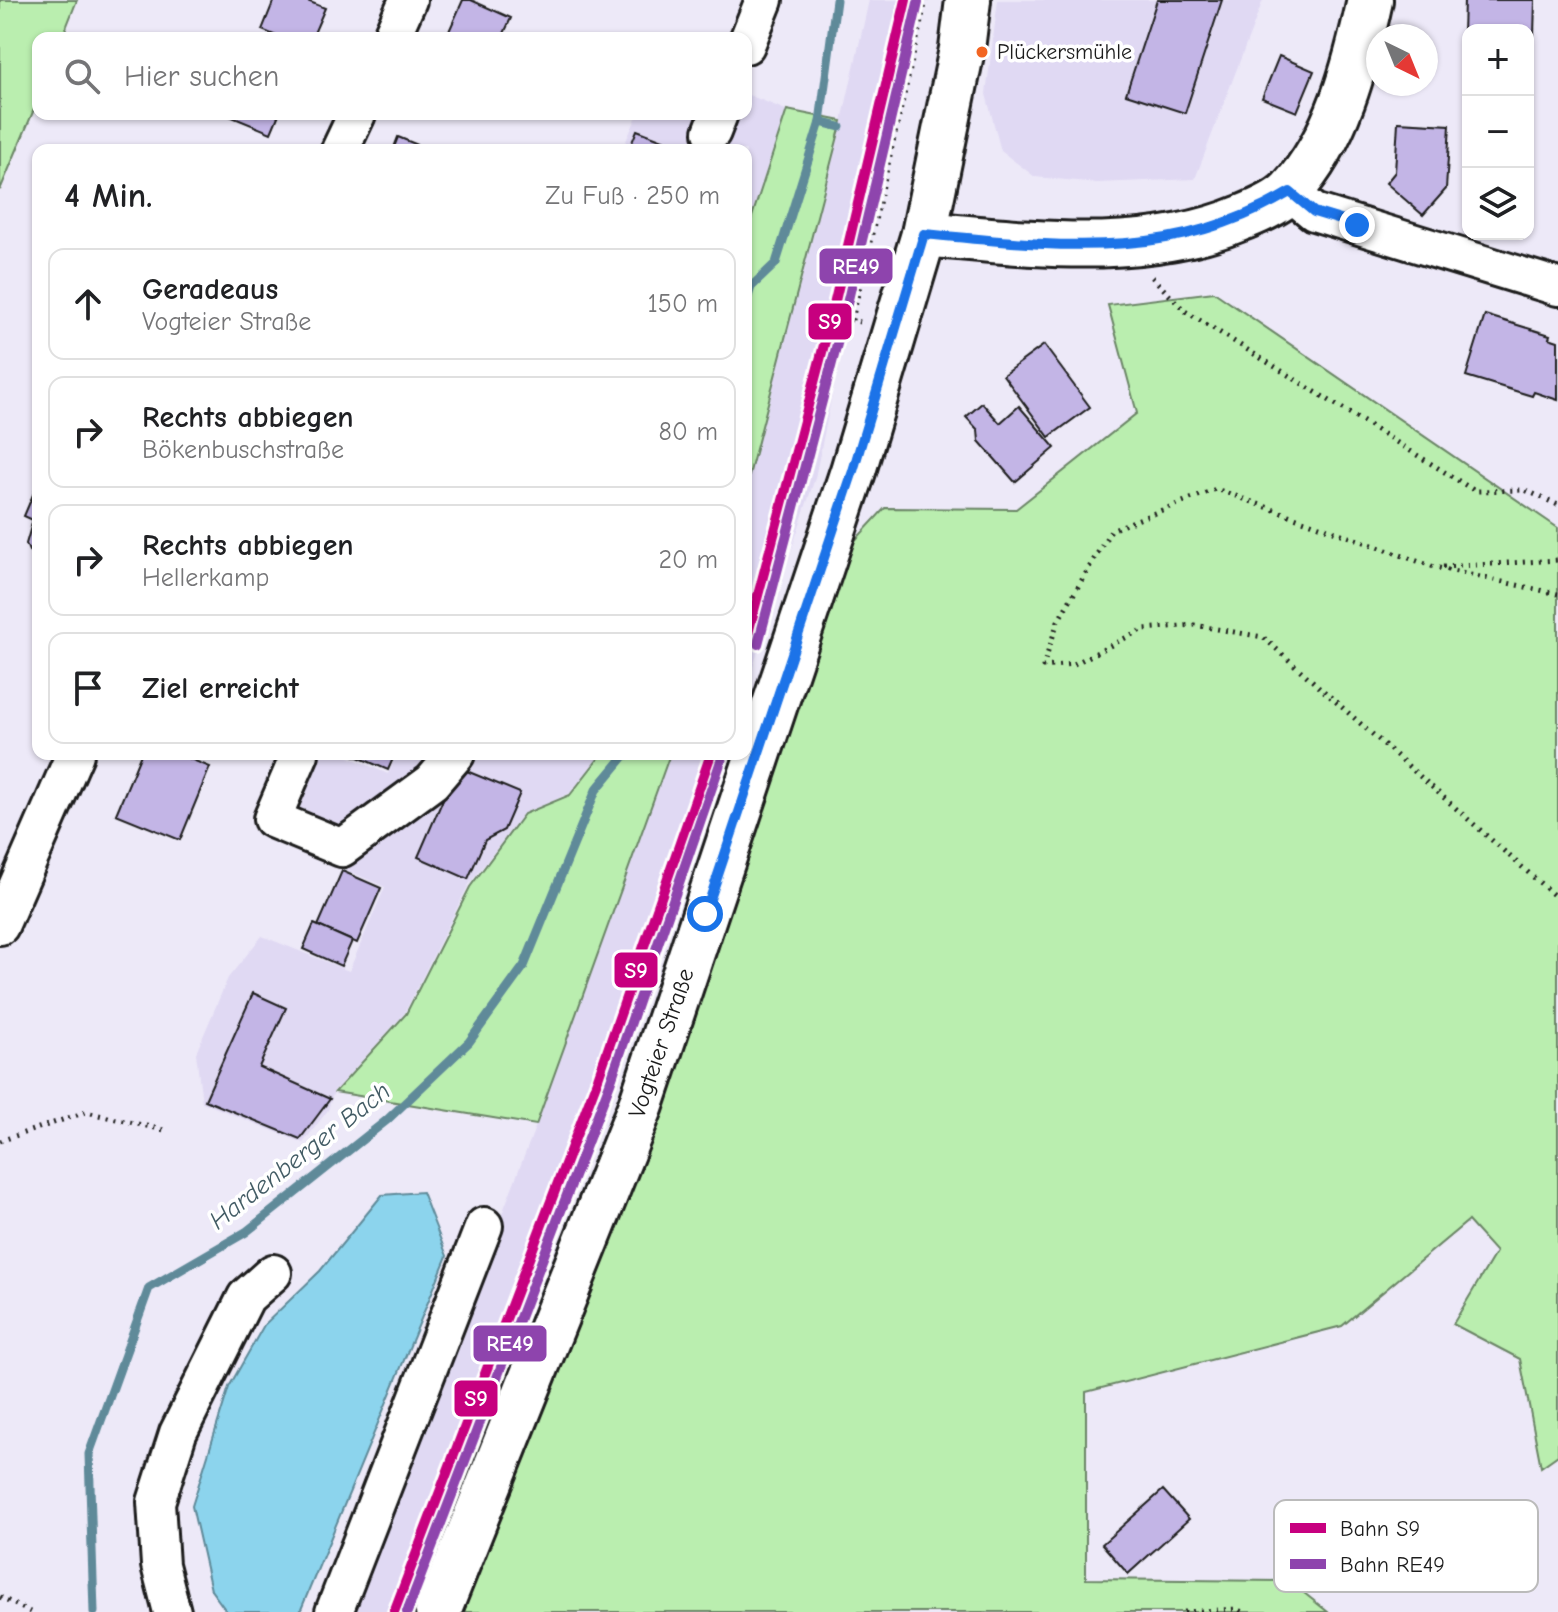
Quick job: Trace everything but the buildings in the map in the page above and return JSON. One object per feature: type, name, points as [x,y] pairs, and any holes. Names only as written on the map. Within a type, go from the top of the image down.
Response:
[{"type":"main road","points":[[968,0],[962,49],[924,234],[1014,242],[1119,244],[1190,236],[1259,210],[1290,192],[1322,147],[1339,110],[1370,0]]},
{"type":"main road","name":"Vogteier Straße","points":[[438,1612],[641,1105],[849,485],[924,234]]},
{"type":"street","points":[[394,32],[408,0]]},
{"type":"street","points":[[751,32],[764,0]]},
{"type":"street","points":[[343,144],[354,120]]},
{"type":"street","points":[[1290,192],[1314,212],[1558,287]]},
{"type":"street","points":[[0,926],[72,760]]},
{"type":"street","points":[[297,760],[272,819],[342,848],[432,782],[451,760]]},
{"type":"street","points":[[334,1612],[484,1226]]},
{"type":"street","points":[[172,1612],[160,1565],[156,1502],[178,1433],[246,1297],[273,1273]]},
{"type":"path","points":[[852,320],[926,0]]},
{"type":"path","points":[[1119,244],[1185,311],[1475,491],[1525,490],[1558,505]]},
{"type":"path","points":[[1558,594],[1434,567],[1216,489],[1111,530],[1058,621],[1043,667],[1074,664],[1143,629],[1194,625],[1263,637],[1558,899]]},
{"type":"path","points":[[1434,567],[1558,560]]},
{"type":"path","points":[[0,1141],[86,1112],[168,1131]]},
{"type":"path","points":[[0,1597],[30,1612]]},
{"type":"path","points":[[1184,1612],[1237,1609],[1242,1612]]},
{"type":"shaded area","points":[[869,0],[913,0],[815,478],[752,670],[752,464],[842,121]]},
{"type":"shaded area","points":[[998,0],[1263,0],[1195,179],[1097,183],[1035,177],[1001,151],[986,94]]},
{"type":"shaded area","points":[[752,96],[786,110],[752,214],[752,144],[625,144],[635,120],[752,120]]},
{"type":"shaded area","points":[[284,760],[356,760],[388,774],[394,760],[596,760],[570,793],[522,815],[468,886],[404,1014],[334,1091],[328,1110],[303,1143],[202,1102],[196,1053],[228,978],[262,936],[349,971],[385,887],[256,831]]},
{"type":"shaded area","points":[[668,760],[722,760],[699,836],[588,1144],[405,1612],[350,1612],[536,1125]]},
{"type":"green space","points":[[0,0],[77,0],[64,32],[32,32],[32,114],[0,190]]},
{"type":"green space","points":[[787,110],[842,121],[752,464],[752,217]]},
{"type":"green space","points":[[1214,292],[1558,528],[1558,1455],[1541,1467],[1520,1359],[1453,1324],[1496,1252],[1468,1221],[1342,1326],[1086,1392],[1086,1579],[1274,1581],[1274,1592],[1303,1592],[1328,1612],[458,1612],[848,548],[885,508],[1016,509],[1137,413],[1108,305]]},
{"type":"green space","points":[[597,760],[668,760],[536,1125],[335,1092],[406,1014],[470,887],[524,814],[570,795]]},
{"type":"water","points":[[422,1192],[447,1256],[300,1612],[227,1612],[211,1590],[192,1506],[229,1387],[264,1325],[320,1271],[382,1195]]},
{"type":"waterway","name":"Hardenberger Bach","points":[[752,286],[776,263],[820,122],[836,0]]},
{"type":"waterway","points":[[820,122],[840,127]]},
{"type":"waterway","name":"Hardenberger Bach","points":[[94,1612],[89,1454],[149,1288],[246,1232],[387,1120],[469,1042],[524,966],[596,790],[621,760]]},
{"type":"rail line","name":"S9","points":[[752,618],[830,322],[906,0]]},
{"type":"rail line","name":"RE49","points":[[758,644],[842,325],[918,3]]},
{"type":"rail line","name":"S9","points":[[394,1612],[598,1078],[709,760]]},
{"type":"rail line","name":"RE49","points":[[407,1612],[610,1083],[721,760]]},
{"type":"place","name":"Plückersmühle","points":[[982,52]]},
{"type":"route","points":[[705,914],[853,471],[924,234],[1014,242],[1136,243],[1190,236],[1219,227],[1259,210],[1290,192],[1314,212],[1357,225]]}]
